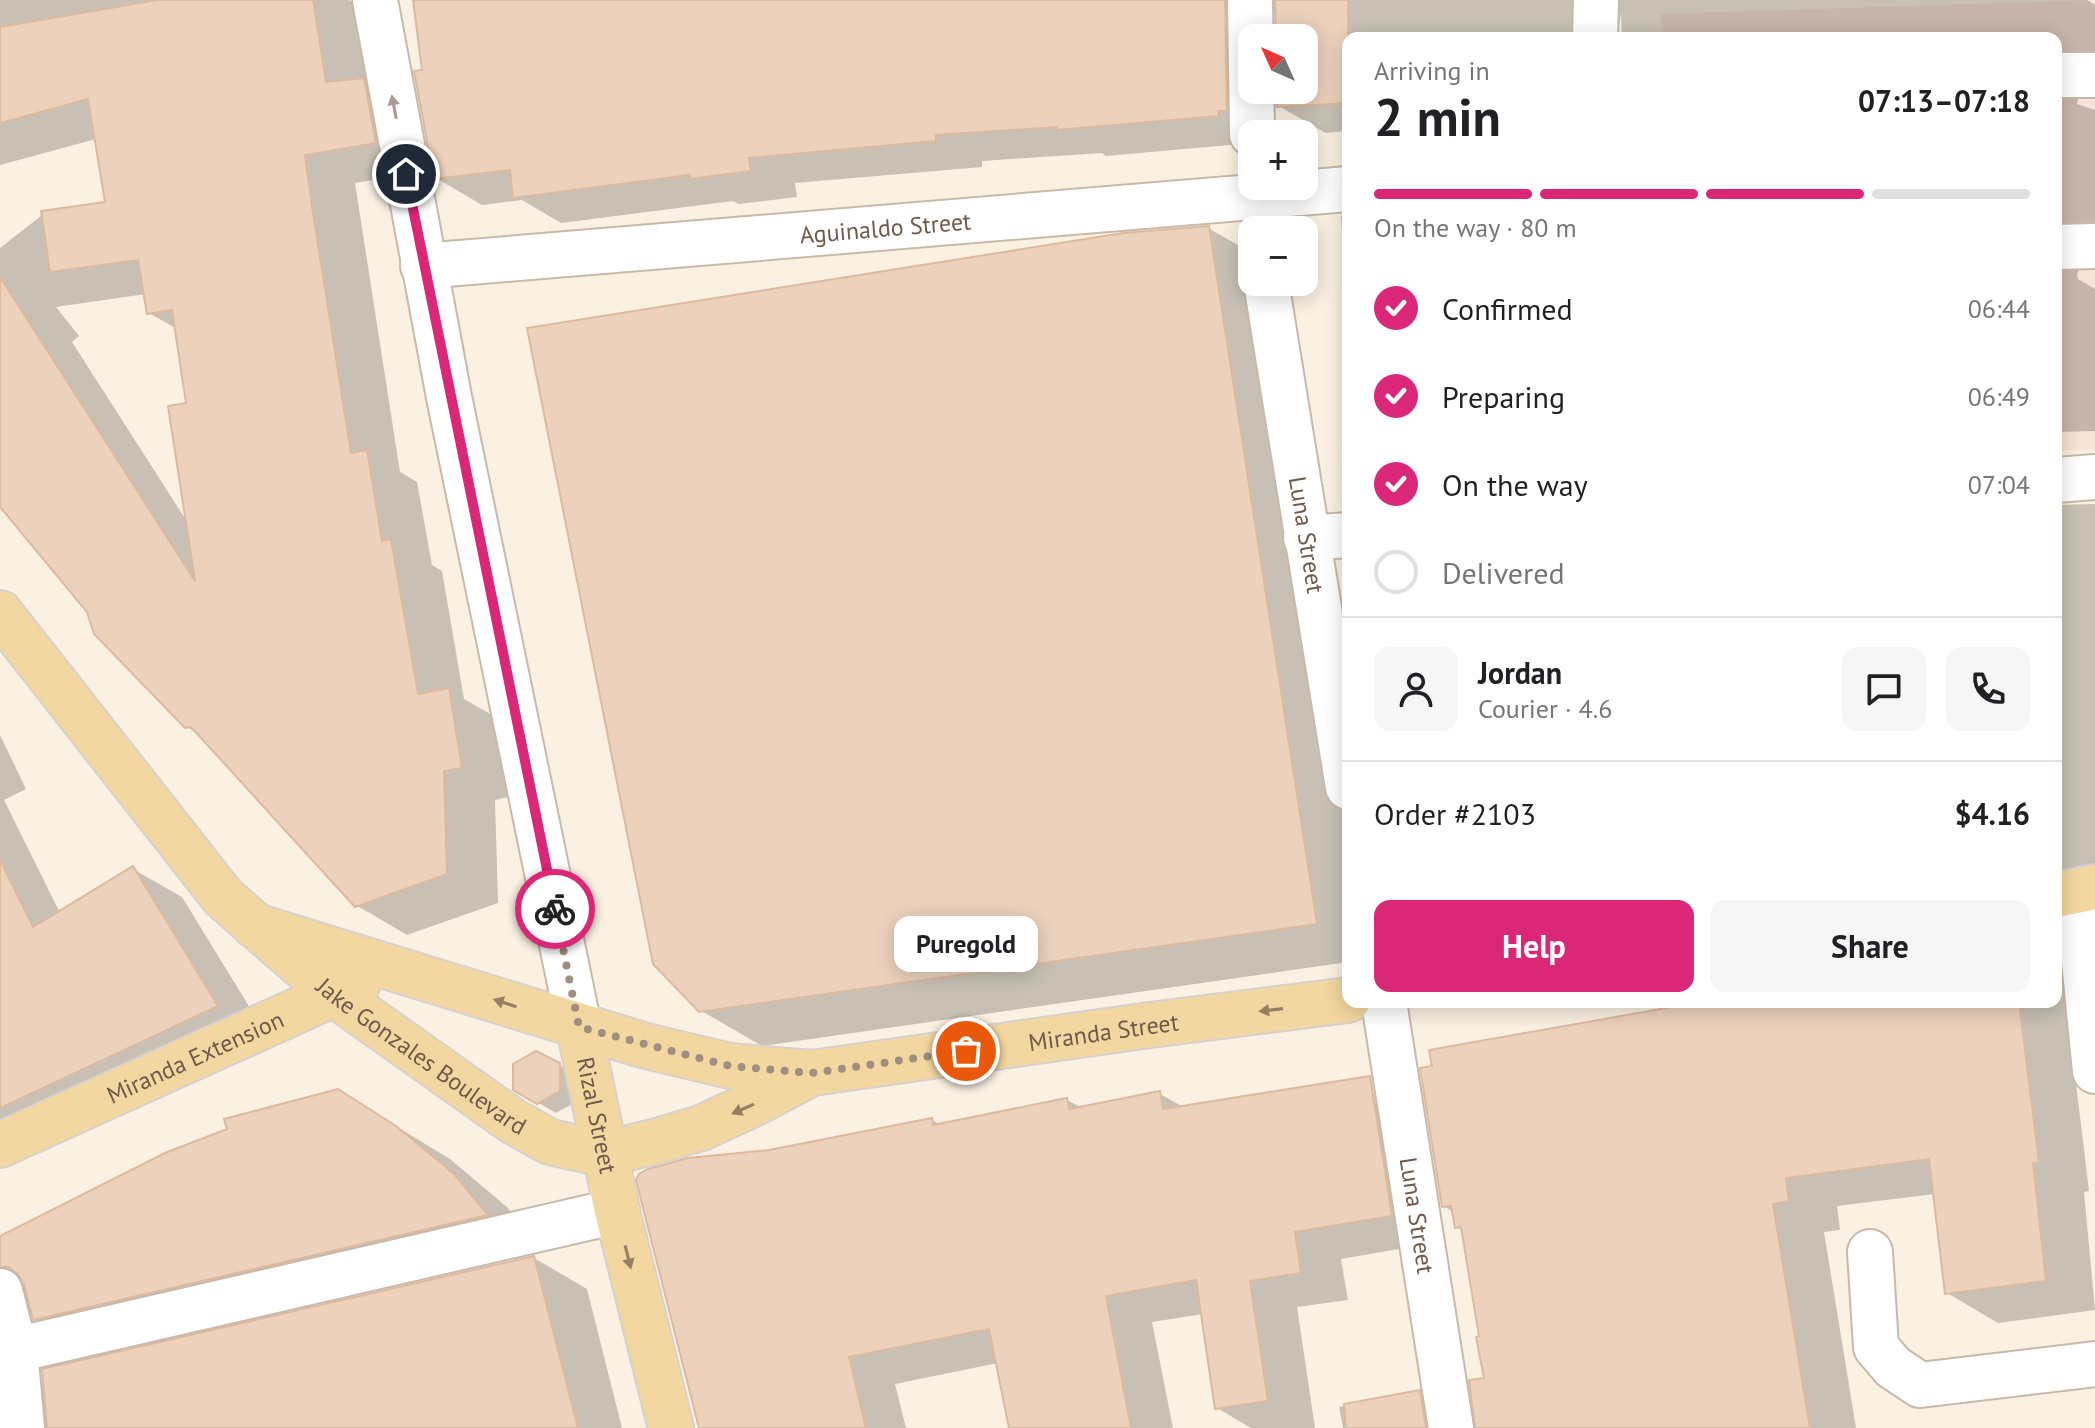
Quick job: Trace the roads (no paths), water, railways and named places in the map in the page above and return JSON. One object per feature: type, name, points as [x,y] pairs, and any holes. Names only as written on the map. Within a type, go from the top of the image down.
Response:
[{"type":"main road","name":"Jake Gonzales Boulevard","points":[[0,613],[223,897],[255,926],[335,995],[514,1122],[550,1142],[604,1154]]},
{"type":"main road","name":"Jake Gonzales Boulevard","points":[[255,926],[579,1027]]},
{"type":"main road","name":"Miranda Extension","points":[[0,1145],[335,995],[388,966]]},
{"type":"main road","name":"Miranda Street","points":[[579,1027],[730,1066],[812,1073],[1342,1001]]},
{"type":"main road","name":"Rizal Street","points":[[579,1027],[617,1211],[671,1428]]},
{"type":"main road","name":"Miranda Street","points":[[604,1154],[701,1128],[812,1073]]},
{"type":"street","name":"Rizal Street","points":[[375,0],[423,266],[579,1027]]},
{"type":"street","points":[[1250,0],[1252,120]]},
{"type":"street","points":[[1595,32],[1596,0]]},
{"type":"street","points":[[2062,75],[2095,75]]},
{"type":"street","name":"Aguinaldo Street","points":[[423,266],[1255,204],[1342,190]]},
{"type":"street","points":[[2062,247],[2095,246]]},
{"type":"street","name":"Luna Street","points":[[1269,296],[1327,536],[1342,715]]},
{"type":"street","points":[[2062,480],[2095,477]]},
{"type":"street","points":[[2076,891],[2095,1071]]},
{"type":"street","name":"Luna Street","points":[[1385,1008],[1451,1428]]},
{"type":"street","points":[[15,1350],[617,1211]]},
{"type":"street","points":[[1870,1252],[1876,1347],[1893,1367],[1920,1385],[2095,1364]]},
{"type":"street","points":[[0,1291],[15,1350],[22,1428]]},
{"type":"place","name":"Puregold","points":[[966,1051]]}]
